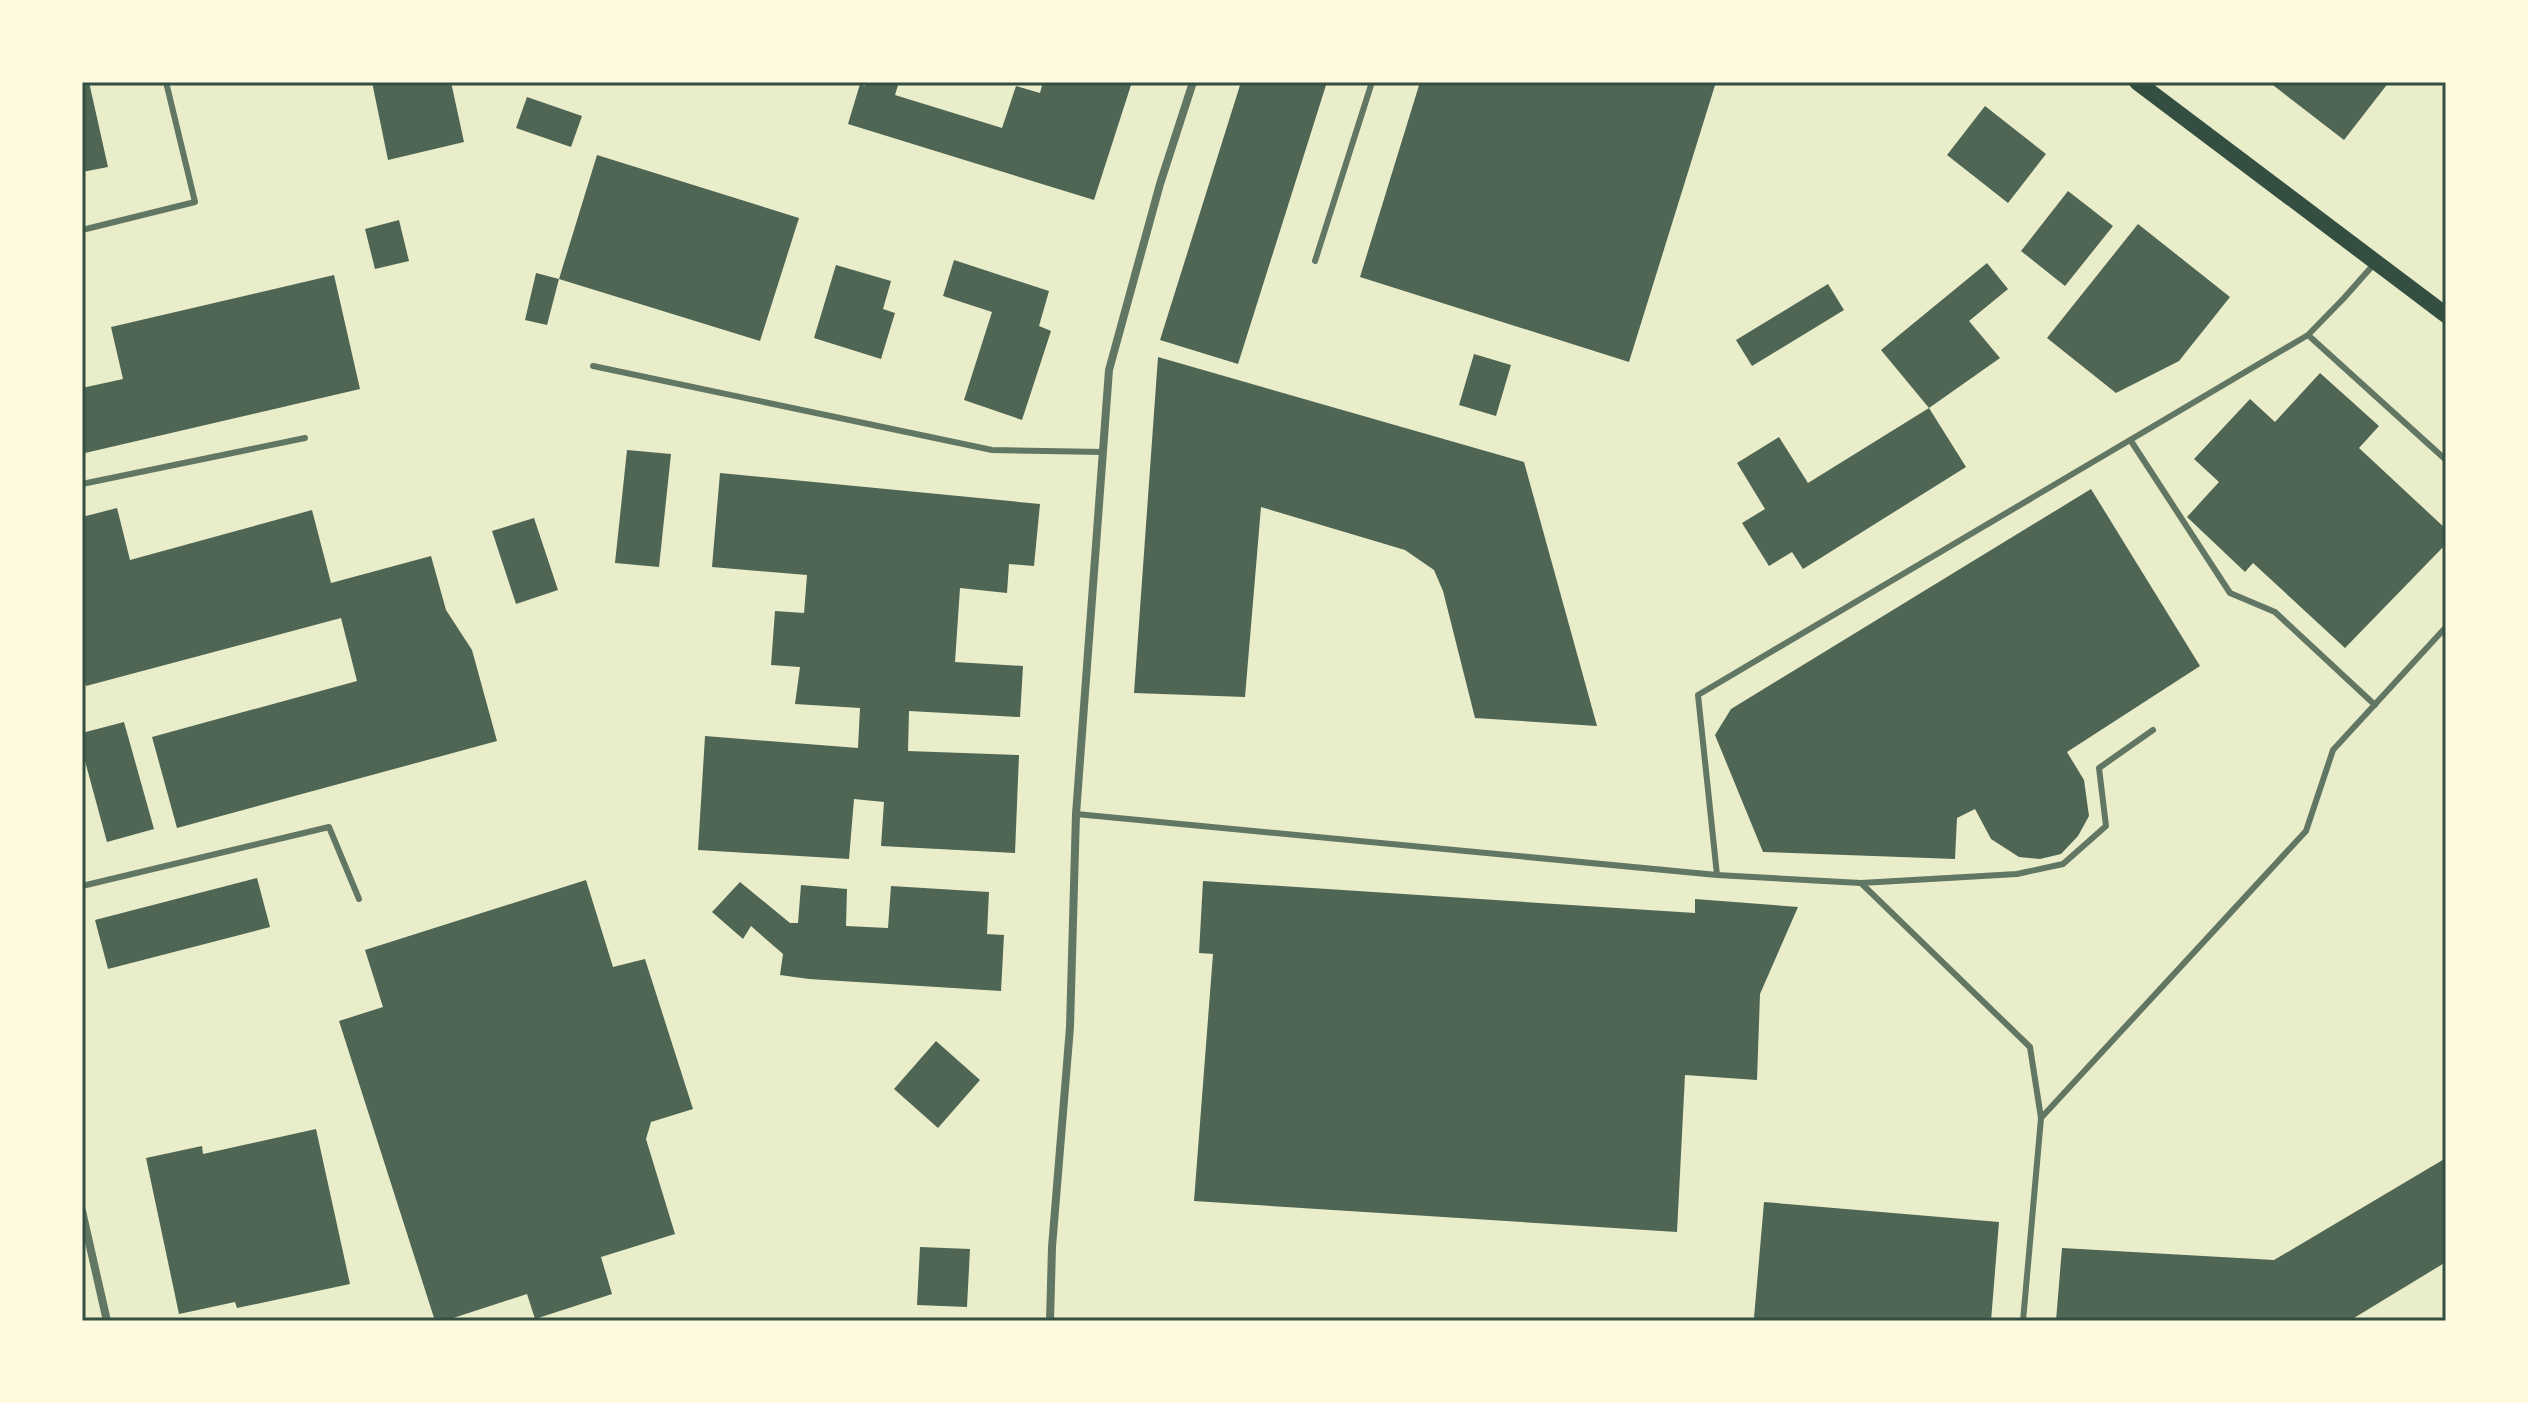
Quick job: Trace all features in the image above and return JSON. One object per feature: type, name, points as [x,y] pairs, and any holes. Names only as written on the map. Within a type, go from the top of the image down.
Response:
[{"type":"main road","points":[[2137,82],[2446,315]]},
{"type":"street","points":[[1050,1321],[1052,1247],[1070,1027],[1076,814],[1109,370],[1160,184],[1193,82]]},
{"type":"street","points":[[82,1211],[107,1321]]},
{"type":"lane","points":[[82,230],[195,202],[166,82]]},
{"type":"lane","points":[[1315,261],[1372,82]]},
{"type":"lane","points":[[1717,875],[1698,695],[2308,335],[2375,262]]},
{"type":"lane","points":[[2308,335],[2446,460]]},
{"type":"lane","points":[[593,366],[992,450],[1103,452]]},
{"type":"lane","points":[[82,484],[305,438]]},
{"type":"lane","points":[[2131,441],[2230,593],[2275,612],[2375,705]]},
{"type":"lane","points":[[2041,1118],[2306,831],[2333,750],[2446,627]]},
{"type":"lane","points":[[1076,814],[1717,875],[1861,883],[2017,874],[2063,864],[2106,826],[2099,768],[2153,730]]},
{"type":"lane","points":[[82,886],[329,827],[359,899]]},
{"type":"lane","points":[[1861,883],[2030,1047],[2041,1118],[2023,1321]]},
{"type":"building","points":[[82,82],[89,82],[108,167],[82,172]]},
{"type":"building","points":[[372,82],[451,82],[464,142],[388,160]]},
{"type":"building","points":[[866,82],[899,82],[895,95],[1002,128],[1016,86],[1040,93],[1043,82],[1132,82],[1094,200],[848,124],[860,84],[865,86]]},
{"type":"building","points":[[1241,82],[1327,82],[1238,364],[1160,340]]},
{"type":"building","points":[[1420,82],[1716,82],[1629,362],[1360,277]]},
{"type":"building","points":[[2269,82],[2389,82],[2344,140]]},
{"type":"building","points":[[527,97],[582,116],[571,147],[516,128]]},
{"type":"building","points":[[1985,106],[2046,154],[2008,203],[1947,155]]},
{"type":"building","points":[[597,155],[799,218],[760,341],[559,279]]},
{"type":"building","points":[[2068,191],[2113,226],[2065,286],[2021,251]]},
{"type":"building","points":[[399,220],[409,261],[375,269],[365,229]]},
{"type":"building","points":[[2138,224],[2230,297],[2179,361],[2116,393],[2047,338]]},
{"type":"building","points":[[954,260],[1049,291],[1039,326],[1051,331],[1022,420],[964,400],[992,312],[943,296]]},
{"type":"building","points":[[1987,263],[2008,289],[1969,321],[2000,358],[1929,408],[1881,350]]},
{"type":"building","points":[[836,265],[891,281],[883,309],[895,313],[881,359],[814,338]]},
{"type":"building","points":[[536,273],[559,279],[547,325],[525,320]]},
{"type":"building","points":[[334,275],[360,389],[85,453],[82,441],[82,388],[123,379],[111,327]]},
{"type":"building","points":[[1828,284],[1844,310],[1752,366],[1736,340]]},
{"type":"building","points":[[1474,354],[1511,365],[1496,416],[1459,405]]},
{"type":"building","points":[[1158,357],[1524,462],[1597,726],[1475,718],[1443,591],[1434,570],[1405,550],[1261,507],[1245,697],[1134,693]]},
{"type":"building","points":[[2320,373],[2379,426],[2359,448],[2446,529],[2446,544],[2345,648],[2253,563],[2245,572],[2187,517],[2219,482],[2194,459],[2250,399],[2275,422]]},
{"type":"building","points":[[1929,408],[1966,467],[1803,569],[1792,552],[1769,566],[1742,523],[1765,509],[1737,463],[1779,437],[1808,483]]},
{"type":"building","points":[[627,450],[671,454],[659,567],[615,563]]},
{"type":"building","points":[[720,473],[1040,504],[1034,566],[1009,564],[1007,593],[960,588],[955,662],[1023,666],[1020,717],[909,711],[908,751],[1019,755],[1015,853],[881,846],[884,802],[854,799],[849,859],[698,850],[705,736],[858,748],[860,708],[795,704],[800,667],[771,665],[775,611],[804,613],[807,575],[712,567]]},
{"type":"building","points":[[2091,489],[2200,666],[2067,752],[2084,780],[2089,816],[2078,836],[2061,854],[2040,859],[2019,857],[1991,839],[1975,809],[1957,818],[1955,859],[1763,852],[1715,735],[1731,709]]},
{"type":"building","points":[[117,508],[130,560],[312,510],[331,583],[431,556],[446,610],[472,650],[497,741],[177,828],[152,737],[357,681],[341,618],[86,686],[82,673],[82,517]]},
{"type":"building","points":[[534,518],[558,590],[516,604],[492,531]]},
{"type":"building","points":[[124,722],[154,829],[107,842],[82,750],[82,733]]},
{"type":"building","points":[[257,878],[270,927],[108,969],[95,920]]},
{"type":"building","points":[[586,880],[613,967],[645,959],[693,1109],[651,1122],[646,1139],[675,1234],[601,1257],[612,1294],[535,1319],[527,1294],[444,1321],[435,1321],[339,1021],[383,1007],[365,950]]},
{"type":"building","points":[[1203,881],[1695,913],[1695,899],[1798,907],[1760,994],[1757,1080],[1685,1075],[1677,1232],[1194,1201],[1213,954],[1199,953]]},
{"type":"building","points":[[740,882],[790,923],[798,923],[801,885],[847,889],[846,926],[888,928],[891,886],[989,892],[987,934],[1004,935],[1001,991],[780,975],[783,954],[751,926],[743,939],[712,912]]},
{"type":"building","points":[[936,1041],[980,1080],[938,1128],[894,1089]]},
{"type":"building","points":[[316,1129],[350,1284],[237,1308],[235,1302],[179,1314],[146,1158],[202,1146],[203,1154]]},
{"type":"building","points":[[2446,1158],[2446,1262],[2349,1321],[2056,1321],[2062,1248],[2274,1260]]},
{"type":"building","points":[[1764,1202],[1999,1222],[1991,1321],[1793,1321],[1754,1318]]},
{"type":"building","points":[[920,1247],[970,1249],[967,1307],[917,1305]]}]
